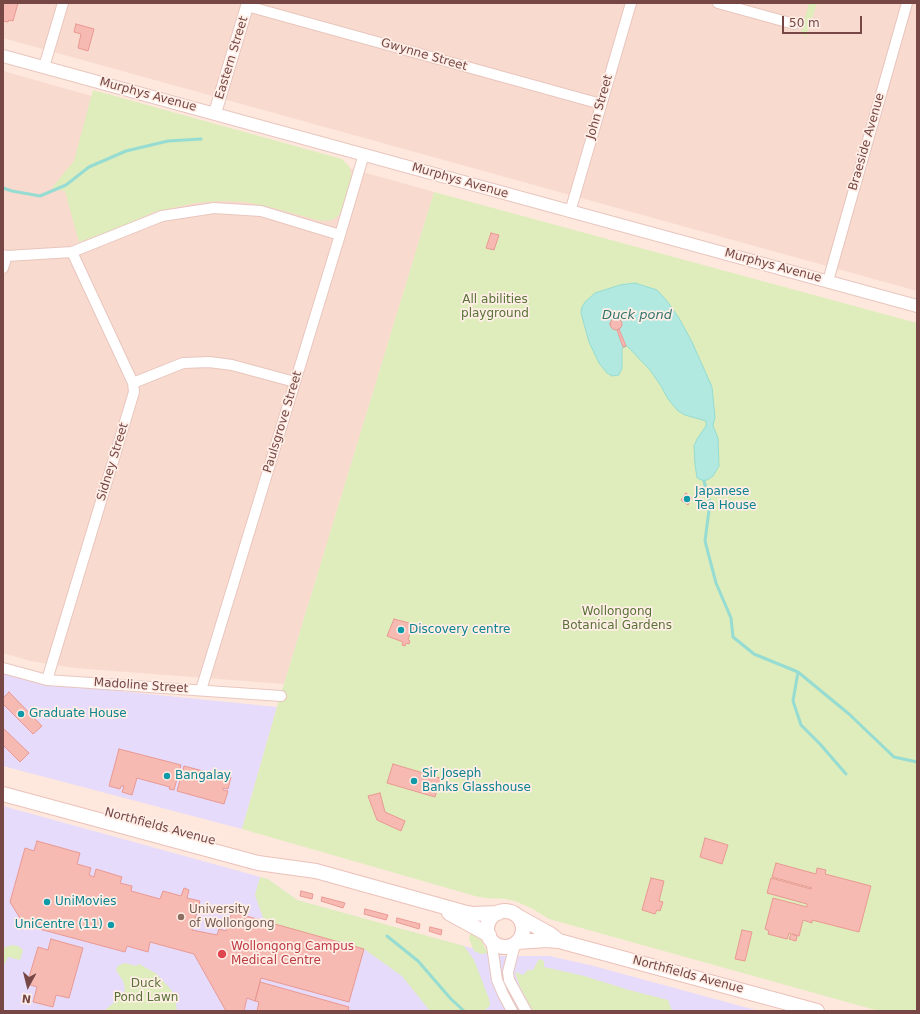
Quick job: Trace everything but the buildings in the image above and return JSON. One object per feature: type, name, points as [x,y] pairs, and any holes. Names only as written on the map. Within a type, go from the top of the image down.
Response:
[{"type":"main road","name":"Northfields Avenue","points":[[3,785],[222,844],[297,862],[316,871]]},
{"type":"main road","name":"Northfields Avenue","points":[[3,794],[258,863],[316,871],[473,914],[498,912]]},
{"type":"main road","name":"Northfields Avenue","points":[[431,902],[490,937]]},
{"type":"main road","points":[[498,912],[512,912],[519,918],[523,926],[523,930],[516,943],[502,946],[494,942],[490,937],[488,931],[489,922],[498,912]]},
{"type":"main road","name":"Northfields Avenue","points":[[519,918],[550,934],[559,941]]},
{"type":"main road","name":"Northfields Avenue","points":[[516,943],[546,940],[559,941],[816,1011]]},
{"type":"street","points":[[44,68],[63,3]]},
{"type":"street","name":"John Street","points":[[570,212],[631,3]]},
{"type":"street","points":[[718,3],[794,24]]},
{"type":"street","name":"Braeside Avenue","points":[[828,281],[907,3]]},
{"type":"street","name":"Gwynne Street","points":[[248,5],[601,104]]},
{"type":"street","name":"Eastern Street","points":[[215,113],[248,5]]},
{"type":"street","name":"Murphys Avenue","points":[[3,56],[917,306]]},
{"type":"street","name":"Paulsgrove Street","points":[[201,690],[364,154]]},
{"type":"street","points":[[3,268],[5,255],[72,252],[162,216],[214,208],[261,211],[340,235]]},
{"type":"street","points":[[72,252],[133,383],[184,363],[209,362],[232,365],[295,382]]},
{"type":"street","name":"Sidney Street","points":[[47,680],[134,392],[133,383]]},
{"type":"street","name":"Madoline Street","points":[[3,668],[47,680],[281,696]]},
{"type":"street","points":[[490,937],[497,980],[512,1011]]},
{"type":"street","points":[[516,943],[508,972],[509,980],[526,1011]]},
{"type":"shaded area","points":[[3,3],[917,3],[917,291],[3,38]]},
{"type":"shaded area","points":[[3,71],[434,192],[284,684],[74,668],[30,661],[3,653]]},
{"type":"shaded area","points":[[3,672],[49,684],[277,707],[242,829],[3,766]]},
{"type":"shaded area","name":"University of Wollongong","points":[[3,806],[268,879],[297,900],[422,935],[502,956],[549,956],[590,965],[759,1011],[3,1011]]},
{"type":"green space","points":[[809,3],[817,3],[806,37],[800,32],[803,29]]},
{"type":"green space","points":[[93,90],[342,159],[349,166],[352,176],[342,210],[338,216],[332,220],[325,221],[245,202],[220,201],[195,203],[154,212],[116,229],[79,242],[65,191],[52,188],[74,161]]},
{"type":"green space","name":"Wollongong Botanical Gardens","points":[[434,192],[917,323],[917,1011],[879,1011],[549,919],[533,909],[515,901],[475,896],[242,829],[277,707]]},
{"type":"green space","points":[[260,877],[268,879],[297,900],[464,946],[474,960],[489,999],[490,1006],[484,1011],[430,1011],[402,976],[364,949],[265,923],[255,895]]},
{"type":"green space","points":[[471,930],[480,938],[488,953],[481,954],[474,951],[469,939]]},
{"type":"green space","points":[[12,945],[18,946],[23,950],[20,960],[8,957],[3,967],[3,948]]},
{"type":"green space","points":[[539,959],[544,961],[544,967],[584,976],[668,1000],[672,1011],[533,1011],[520,987],[515,972],[523,975],[528,970],[533,970]]},
{"type":"green space","name":"Duck Pond Lawn","points":[[125,963],[136,966],[139,964],[157,974],[172,991],[175,997],[177,1011],[104,1011],[124,994],[125,988],[123,981],[116,970],[118,966]]},
{"type":"water","name":"Duck pond","points":[[635,283],[657,290],[667,301],[679,318],[692,342],[712,387],[715,417],[713,426],[718,438],[719,466],[713,476],[704,481],[697,478],[694,446],[706,426],[706,421],[685,415],[678,411],[668,399],[650,370],[627,346],[622,348],[622,368],[619,375],[612,376],[607,373],[599,363],[589,342],[581,313],[585,302],[595,293],[620,285]]},
{"type":"waterway","points":[[3,188],[40,196],[66,185],[89,167],[126,151],[168,141],[201,139]]},
{"type":"waterway","points":[[704,481],[710,503],[705,541],[716,583],[731,618],[733,637],[754,654],[798,672],[849,714],[894,757],[917,762]]},
{"type":"waterway","points":[[798,672],[793,701],[801,725],[846,774]]},
{"type":"waterway","points":[[387,936],[418,961],[451,999],[464,1011]]},
{"type":"place","name":"Japanese Tea House","points":[[687,499]]},
{"type":"place","name":"Discovery centre","points":[[401,630]]},
{"type":"place","name":"Graduate House","points":[[21,714]]},
{"type":"place","name":"Bangalay","points":[[167,776]]},
{"type":"place","name":"Sir Joseph Banks Glasshouse","points":[[414,781]]},
{"type":"place","name":"UniMovies","points":[[47,902]]},
{"type":"place","name":"University of Wollongong","points":[[181,917]]},
{"type":"place","name":"UniCentre (11)","points":[[111,925]]},
{"type":"place","name":"Wollongong Campus Medical Centre","points":[[222,954]]},
{"type":"park label","name":"All abilities playground","points":[[495,307]]}]
